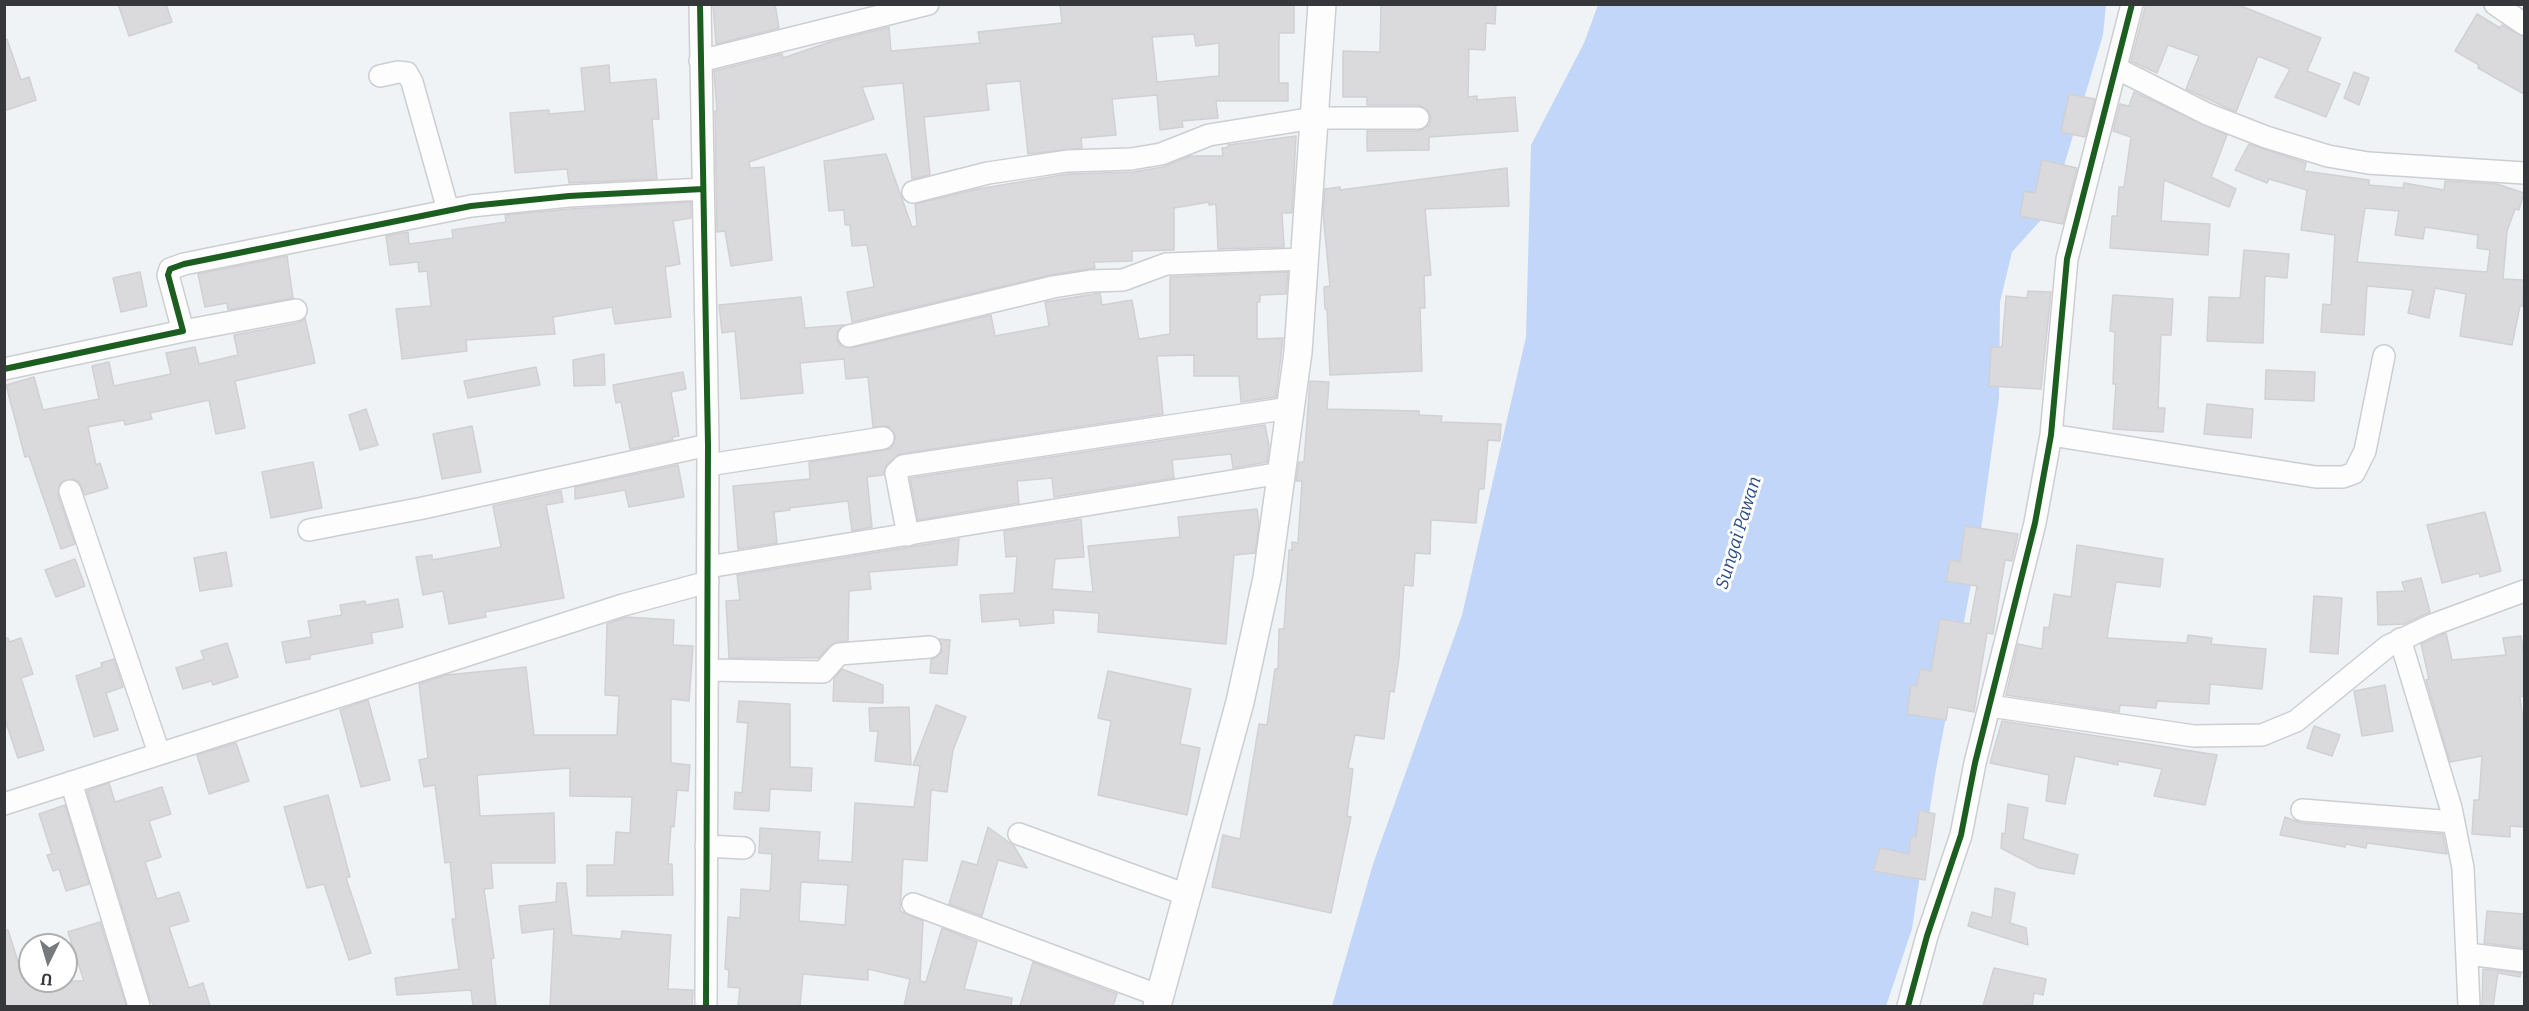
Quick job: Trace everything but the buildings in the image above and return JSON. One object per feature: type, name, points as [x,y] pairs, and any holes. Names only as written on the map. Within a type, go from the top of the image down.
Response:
[{"type":"main road","points":[[1159,1001],[1240,702],[1267,578],[1298,352],[1322,4]]},
{"type":"street","points":[[700,4],[708,455],[706,1006]]},
{"type":"street","points":[[700,61],[928,4]]},
{"type":"street","points":[[1908,1006],[1927,936],[1961,835],[2035,523],[2051,435],[2067,259],[2132,4]]},
{"type":"street","points":[[2495,4],[2524,24]]},
{"type":"street","points":[[2116,68],[2207,114],[2266,137],[2328,156],[2368,163],[2524,173]]},
{"type":"street","points":[[380,76],[398,72],[407,73],[412,82],[447,210]]},
{"type":"street","points":[[913,192],[988,173],[1067,161],[1131,159],[1161,154],[1209,135],[1314,118],[1418,117]]},
{"type":"street","points":[[183,331],[169,284],[170,269],[309,236],[447,210],[569,196],[703,189]]},
{"type":"street","points":[[849,336],[1053,287],[1091,281],[1123,280],[1166,264],[1304,259]]},
{"type":"street","points":[[4,369],[296,310]]},
{"type":"street","points":[[2051,435],[2316,477],[2343,477],[2354,473],[2365,451],[2384,356]]},
{"type":"street","points":[[908,535],[896,474],[903,466],[1290,408]]},
{"type":"street","points":[[309,530],[708,455],[883,438]]},
{"type":"street","points":[[4,804],[622,605],[708,574],[908,535],[1281,473]]},
{"type":"street","points":[[70,491],[159,753]]},
{"type":"street","points":[[1990,706],[2194,736],[2262,735],[2296,721],[2375,654],[2400,639],[2524,591]]},
{"type":"street","points":[[2400,639],[2454,822],[2463,868],[2469,1006]]},
{"type":"street","points":[[708,670],[823,672],[839,654],[930,647]]},
{"type":"street","points":[[71,782],[139,1006]]},
{"type":"street","points":[[2302,810],[2454,822]]},
{"type":"street","points":[[1019,834],[1187,895]]},
{"type":"street","points":[[706,846],[744,848]]},
{"type":"street","points":[[913,904],[1159,1001]]},
{"type":"street","points":[[2468,954],[2524,961]]},
{"type":"water","name":"Sungai Pawan","points":[[1598,5],[2106,5],[2103,35],[2051,209],[2012,252],[2000,302],[1999,398],[1980,537],[1935,775],[1912,929],[1886,1006],[1332,1006],[1373,864],[1462,615],[1526,337],[1531,145],[1584,43]]},
{"type":"cycle path","points":[[700,4],[708,445],[706,1006]]},
{"type":"cycle path","points":[[1908,1006],[1927,936],[1961,835],[1975,763],[2035,523],[2051,435],[2067,259],[2132,4]]},
{"type":"cycle path","points":[[4,369],[183,331],[168,275],[170,269],[184,264],[471,206],[569,196],[703,189]]}]
